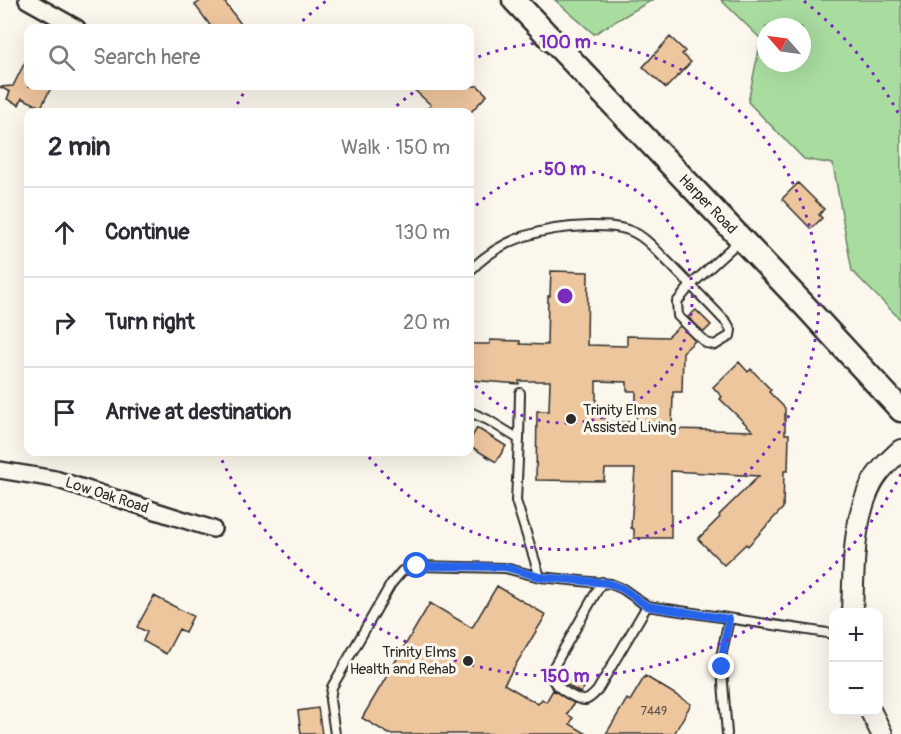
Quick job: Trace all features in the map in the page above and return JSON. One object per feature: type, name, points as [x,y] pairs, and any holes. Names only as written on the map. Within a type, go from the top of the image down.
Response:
[{"type":"main road","name":"Harper Road","points":[[514,0],[901,410]]},
{"type":"street","points":[[27,0],[71,24]]},
{"type":"street","points":[[852,608],[856,544],[865,499],[879,473],[901,450]]},
{"type":"street","name":"Low Oak Road","points":[[0,470],[55,479],[213,529]]},
{"type":"street","points":[[873,716],[882,734]]},
{"type":"lane","points":[[474,268],[494,250],[539,231],[567,227],[610,226],[636,233],[691,285],[727,323],[731,330],[730,336],[715,345],[706,343],[678,316],[677,302],[691,285],[741,239]]},
{"type":"lane","points":[[520,393],[516,501],[540,577]]},
{"type":"lane","points":[[474,414],[519,439]]},
{"type":"lane","points":[[335,734],[330,700],[332,687],[392,584],[402,571],[417,566],[505,567],[540,577],[602,582],[617,586],[647,606],[829,633]]},
{"type":"lane","points":[[602,582],[553,668],[553,680],[556,685],[579,699],[590,698],[597,691],[647,606]]},
{"type":"lane","points":[[727,734],[722,657],[729,619]]},
{"type":"green space","points":[[555,0],[652,0],[594,34]]},
{"type":"green space","points":[[721,0],[901,0],[901,320],[852,271],[833,164],[804,159],[748,102],[757,58],[757,72],[811,72],[811,18],[757,18],[757,35]]},
{"type":"building","points":[[202,0],[223,0],[241,24],[209,24],[195,5]]},
{"type":"building","points":[[670,37],[685,51],[682,54],[691,62],[666,88],[643,67]]},
{"type":"building","points":[[24,64],[24,90],[50,90],[41,107],[22,98],[19,105],[7,99],[10,92],[0,87],[13,86]]},
{"type":"building","points":[[474,86],[478,86],[487,95],[474,109],[428,108],[431,105],[414,90],[474,90]]},
{"type":"building","points":[[798,183],[824,209],[819,215],[822,218],[811,229],[782,199]]},
{"type":"building","name":"Trinity Elms Assisted Living","points":[[551,271],[588,272],[587,345],[627,346],[627,336],[668,337],[680,326],[695,341],[683,352],[682,392],[673,392],[672,429],[753,431],[720,399],[722,397],[713,387],[739,362],[748,372],[751,369],[785,408],[785,434],[789,434],[788,471],[784,471],[783,508],[748,546],[746,544],[724,565],[698,539],[759,476],[671,471],[671,538],[634,538],[634,529],[631,528],[635,469],[605,469],[604,481],[536,480],[537,411],[549,411],[550,381],[519,381],[519,384],[474,380],[474,344],[490,344],[490,340],[547,345],[548,296],[550,296]],"holes":[[[596,381],[627,382],[627,391],[636,391],[636,422],[605,422],[605,411],[596,411]]]},
{"type":"building","points":[[696,310],[711,325],[704,332],[688,317]]},
{"type":"building","points":[[477,428],[506,446],[496,462],[474,448],[474,433]]},
{"type":"building","name":"Trinity Elms Health and Rehab","points":[[497,586],[546,615],[504,684],[538,704],[542,699],[546,702],[553,690],[574,703],[567,714],[573,718],[570,724],[587,734],[389,734],[362,718],[430,603],[472,628]]},
{"type":"building","points":[[154,596],[193,616],[185,632],[179,629],[166,654],[143,641],[147,632],[137,627]]},
{"type":"building","points":[[563,675],[584,688],[580,693],[561,681]]},
{"type":"building","points":[[645,676],[691,704],[674,734],[606,734],[627,699],[630,701]]},
{"type":"building","points":[[318,708],[322,734],[301,734],[298,711]]},
{"type":"place","name":"Trinity Elms Assisted Living","points":[[571,419]]},
{"type":"place","name":"Trinity Elms Health and Rehab","points":[[468,661]]},
{"type":"route","points":[[417,566],[505,567],[540,577],[608,583],[623,589],[647,606],[729,619],[722,667]]}]
